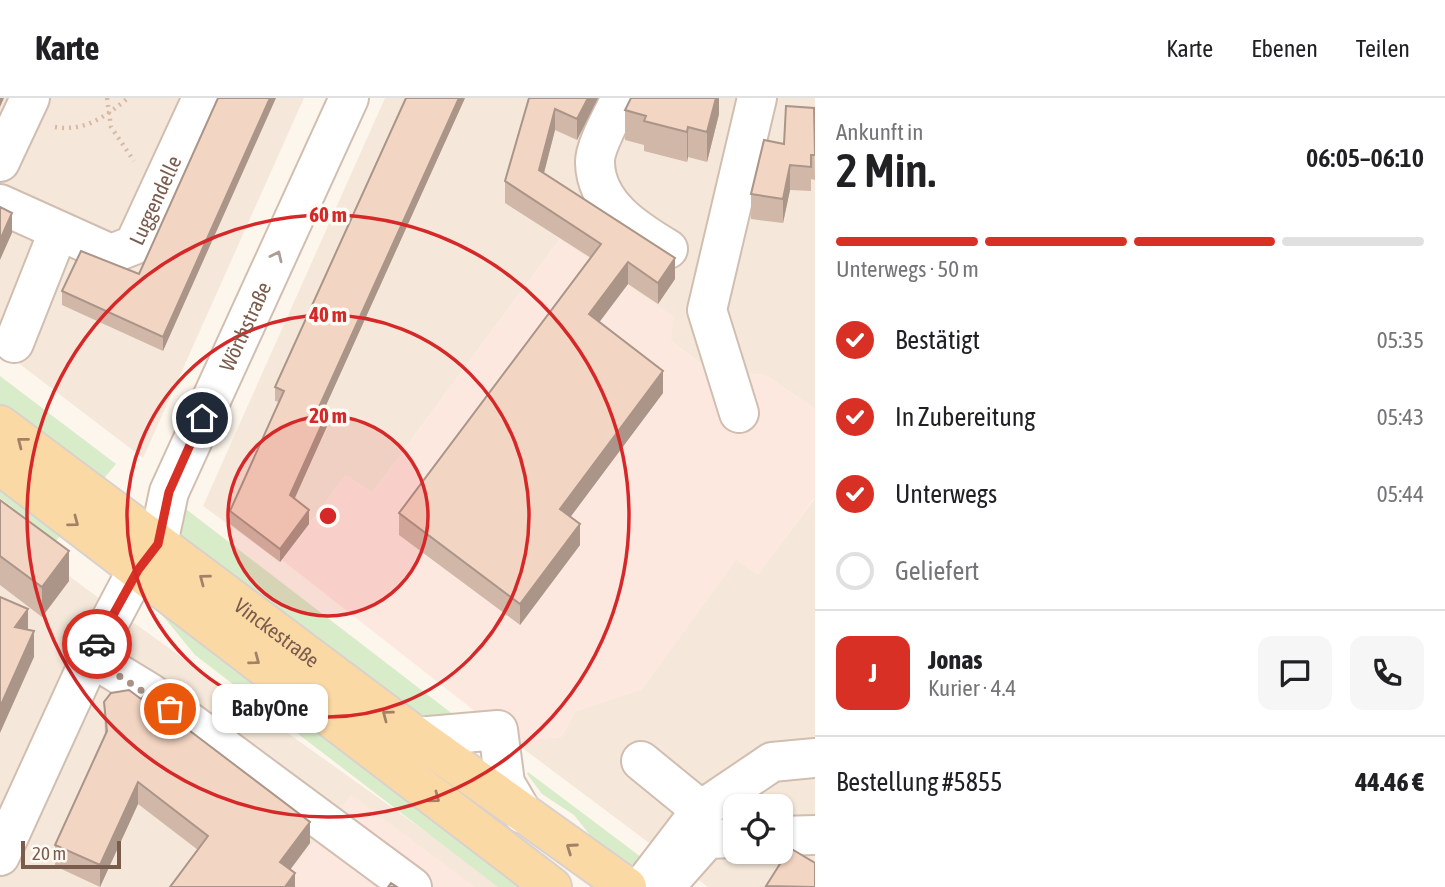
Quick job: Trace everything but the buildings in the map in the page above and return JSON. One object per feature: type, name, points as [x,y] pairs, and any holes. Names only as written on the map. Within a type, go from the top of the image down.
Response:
[{"type":"main road","name":"Vinckestraße","points":[[0,425],[148,557],[552,887]]},
{"type":"main road","name":"Vinckestraße","points":[[0,465],[148,557],[417,737],[627,887]]},
{"type":"street","name":"Luggendelle","points":[[0,204],[111,254],[134,245],[202,98]]},
{"type":"street","name":"Wörthstraße","points":[[0,856],[90,657],[148,557],[169,492],[349,98]]},
{"type":"street","points":[[621,98],[594,161],[601,190],[630,226],[668,249]]},
{"type":"street","points":[[739,413],[707,310],[757,98]]},
{"type":"street","points":[[0,162],[25,108]]},
{"type":"street","points":[[14,343],[58,232]]},
{"type":"street","points":[[90,657],[150,694],[412,887]]},
{"type":"street","points":[[417,737],[498,730],[505,783],[523,814]]},
{"type":"street","points":[[642,887],[701,810],[772,762],[815,758]]},
{"type":"street","points":[[641,761],[701,810]]},
{"type":"street","points":[[793,836],[815,835]]},
{"type":"street","points":[[667,887],[707,839],[723,838]]},
{"type":"path","points":[[107,98],[108,113],[116,139],[129,158],[164,181]]},
{"type":"path","points":[[25,108],[66,129],[93,123],[128,98]]},
{"type":"shaded area","points":[[0,98],[304,98],[143,458],[0,349]]},
{"type":"shaded area","points":[[385,98],[815,98],[815,409],[765,375],[708,369],[671,341],[560,239],[372,493],[346,475],[280,562],[203,506]]},
{"type":"shaded area","points":[[560,239],[674,317],[671,341],[708,369],[765,375],[815,409],[815,497],[758,575],[736,560],[642,689],[576,711],[561,737],[513,741],[282,560],[346,475],[372,493]]},
{"type":"shaded area","points":[[815,498],[815,887],[708,887],[513,741],[561,737],[576,711],[642,689],[736,559],[758,574]]},
{"type":"shaded area","points":[[0,523],[85,588],[503,887],[0,887]]},
{"type":"shaded area","points":[[351,795],[475,887],[278,887]]},
{"type":"green space","points":[[0,376],[116,464],[101,482],[0,405]]},
{"type":"green space","points":[[0,477],[67,527],[56,541],[0,498]]},
{"type":"green space","points":[[182,506],[463,722],[423,723],[183,540],[178,523]]},
{"type":"green space","points":[[158,610],[527,887],[498,887],[195,655]]},
{"type":"green space","points":[[528,772],[641,857],[636,874],[601,849],[574,815],[542,794]]},
{"type":"way so far","points":[[97,644],[90,657],[170,709]]},
{"type":"place","name":"BabyOne","points":[[170,709]]},
{"type":"route","points":[[97,644],[138,570],[158,544],[169,492],[202,418]]}]
